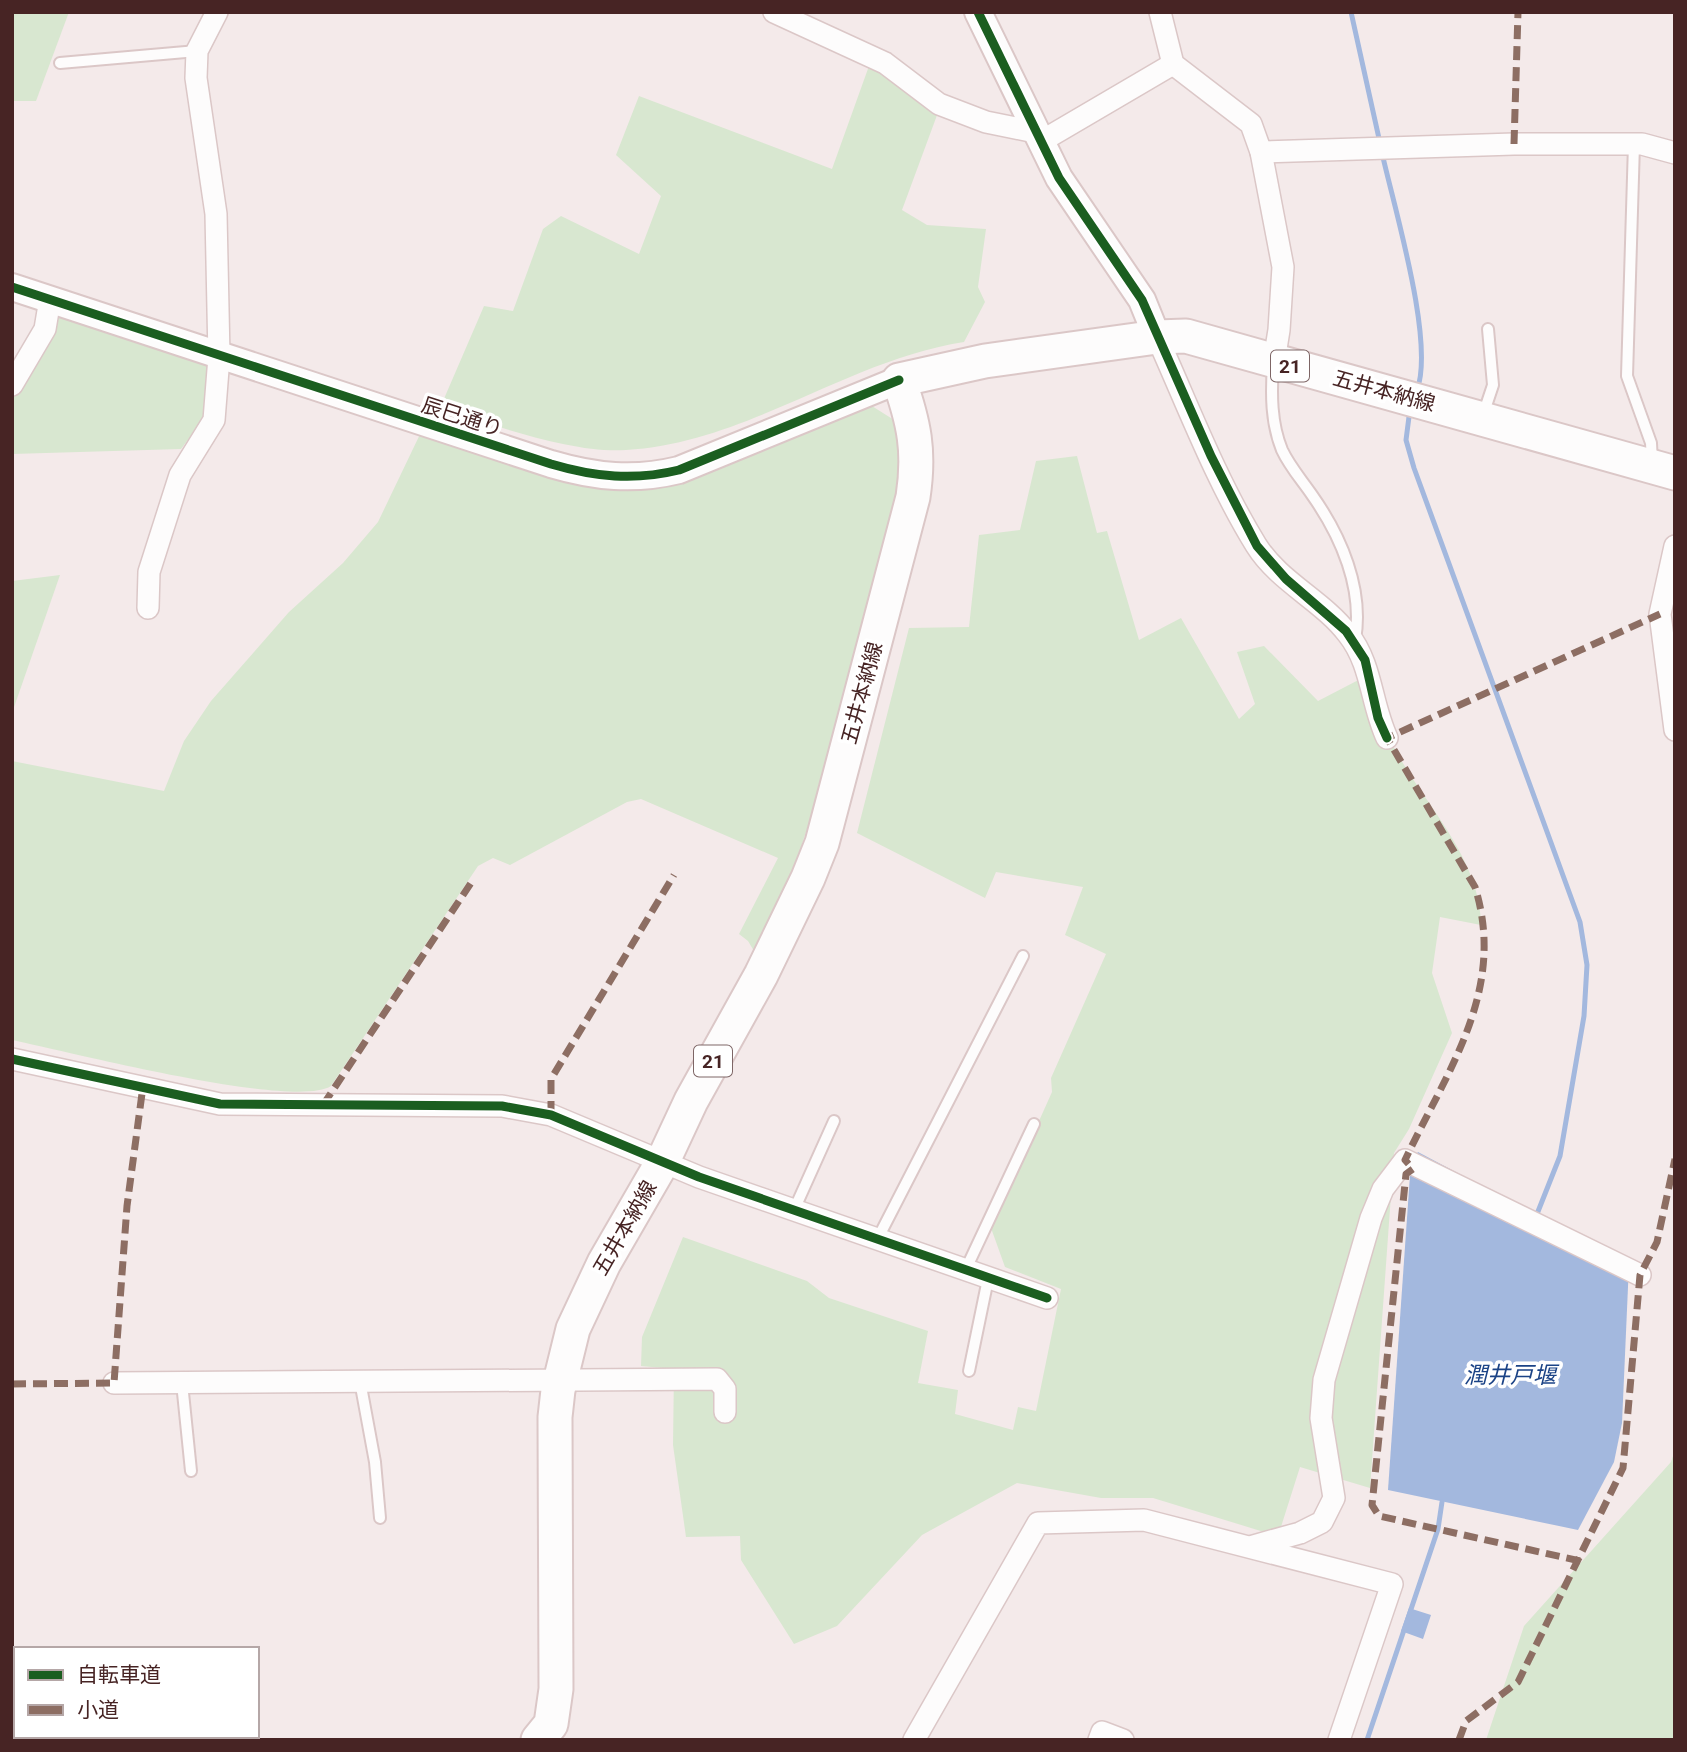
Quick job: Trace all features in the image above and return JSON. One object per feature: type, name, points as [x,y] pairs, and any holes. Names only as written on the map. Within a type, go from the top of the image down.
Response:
[{"type":"main road","name":"五井本納線","points":[[545,1738],[554,1713],[556,1689],[554,1463],[561,1379],[573,1329],[587,1295],[663,1161],[691,1101],[794,912],[822,843],[913,497],[917,461],[915,424],[899,380],[974,363],[1157,337],[1186,336],[1664,469]]},
{"type":"street","points":[[148,608],[149,572],[180,475],[214,420],[219,357],[216,214],[196,78],[197,51],[216,12]]},
{"type":"street","points":[[774,12],[885,63],[939,104],[1037,137],[1173,64]]},
{"type":"street","points":[[978,12],[1059,178],[1142,300],[1256,545],[1270,562],[1346,631],[1354,642],[1365,660],[1378,718],[1387,738]]},
{"type":"street","points":[[1160,12],[1173,64],[1251,124],[1261,152],[1283,267],[1279,330],[1273,361]]},
{"type":"street","points":[[1261,152],[1514,144],[1634,144],[1675,153]]},
{"type":"street","name":"辰巳通り","points":[[12,287],[219,357],[579,472],[631,478],[679,470],[899,380]]},
{"type":"street","points":[[12,386],[45,329],[50,299]]},
{"type":"street","points":[[1675,546],[1660,614],[1675,730]]},
{"type":"street","points":[[12,1059],[220,1104],[502,1106],[551,1115],[794,1210],[1047,1298]]},
{"type":"street","points":[[1251,1547],[1300,1533],[1322,1522],[1334,1498],[1321,1418],[1324,1380],[1371,1218],[1383,1189],[1405,1160],[1640,1275]]},
{"type":"street","points":[[114,1383],[717,1379],[725,1389],[725,1412]]},
{"type":"street","points":[[914,1740],[1038,1523],[1144,1520],[1392,1584],[1339,1740]]},
{"type":"street","points":[[1099,1740],[1102,1732],[1123,1740]]},
{"type":"lane","points":[[60,63],[197,51]]},
{"type":"lane","points":[[1634,144],[1628,376],[1651,443],[1664,469]]},
{"type":"lane","points":[[1482,418],[1493,385],[1488,329]]},
{"type":"lane","points":[[1273,361],[1275,427],[1290,467],[1336,533],[1351,573],[1358,620],[1354,642]]},
{"type":"lane","points":[[878,1238],[1023,956]]},
{"type":"lane","points":[[794,1210],[834,1121]]},
{"type":"lane","points":[[965,1270],[1034,1124]]},
{"type":"lane","points":[[969,1371],[988,1279]]},
{"type":"lane","points":[[360,1381],[375,1462],[380,1518]]},
{"type":"lane","points":[[182,1383],[191,1471]]},
{"type":"green space","points":[[12,12],[69,12],[36,101],[12,101]]},
{"type":"green space","points":[[874,52],[943,99],[902,210],[927,225],[986,229],[978,287],[985,302],[964,342],[879,365],[713,433],[670,444],[626,450],[605,450],[557,443],[440,408],[484,306],[513,311],[543,229],[561,216],[639,254],[661,196],[616,155],[639,96],[832,169]]},
{"type":"green space","points":[[56,310],[221,364],[202,432],[193,433],[181,449],[12,454],[12,393]]},
{"type":"green space","points":[[864,401],[902,425],[902,481],[823,779],[794,869],[754,951],[748,941],[739,934],[778,858],[641,799],[627,802],[510,865],[493,858],[478,866],[331,1086],[309,1091],[228,1085],[12,1040],[12,761],[164,791],[184,741],[211,701],[289,612],[343,563],[378,522],[423,428],[600,483]]},
{"type":"green space","points":[[1077,456],[1097,533],[1107,531],[1139,640],[1181,618],[1239,719],[1255,704],[1237,652],[1264,646],[1318,701],[1370,674],[1386,731],[1398,755],[1458,848],[1478,898],[1481,925],[1440,917],[1432,973],[1452,1033],[1409,1129],[1394,1153],[1370,1488],[1300,1467],[1280,1530],[1274,1535],[1153,1498],[1101,1498],[1017,1483],[922,1535],[837,1626],[794,1644],[741,1560],[740,1536],[686,1537],[673,1445],[674,1369],[641,1366],[642,1337],[683,1237],[807,1281],[829,1298],[928,1331],[918,1383],[958,1390],[955,1414],[1013,1430],[1018,1407],[1036,1411],[1061,1289],[1005,1267],[991,1228],[1052,1092],[1051,1078],[1106,954],[1065,935],[1083,887],[996,872],[985,898],[857,833],[909,628],[969,627],[979,535],[1020,530],[1036,461]]},
{"type":"green space","points":[[60,575],[12,713],[12,581]]},
{"type":"green space","points":[[1675,1450],[1675,1740],[1486,1740],[1524,1626],[1671,1462]]},
{"type":"water","name":"潤井戸堰","points":[[1418,1152],[1629,1264],[1622,1423],[1614,1462],[1578,1530],[1388,1490],[1411,1161]]},
{"type":"water","points":[[1409,1608],[1431,1615],[1423,1639],[1401,1631]]},
{"type":"waterway","points":[[1351,12],[1380,143]]},
{"type":"waterway","points":[[1382,153],[1417,308],[1421,340],[1421,368],[1417,390]]},
{"type":"waterway","points":[[1410,409],[1406,440],[1414,468],[1580,922],[1587,965],[1584,1016],[1560,1156],[1537,1214]]},
{"type":"waterway","points":[[1367,1740],[1438,1529],[1442,1502]]},
{"type":"marked path","points":[[1514,144],[1518,12]]},
{"type":"marked path","points":[[1580,1561],[1379,1516],[1372,1505],[1406,1174],[1413,1169],[1405,1160],[1468,1028],[1478,995],[1484,960],[1483,925],[1475,887],[1387,738],[1660,614]]},
{"type":"marked path","points":[[551,1115],[551,1079],[674,875]]},
{"type":"marked path","points":[[323,1105],[471,883]]},
{"type":"marked path","points":[[12,1384],[114,1383],[127,1206],[143,1086]]},
{"type":"marked path","points":[[1459,1740],[1466,1721],[1518,1682],[1623,1468],[1640,1275],[1657,1242],[1675,1159]]},
{"type":"cycle path","points":[[978,12],[1059,178],[1142,300],[1211,456],[1257,546],[1286,579],[1346,631],[1365,660],[1378,718],[1387,738]]},
{"type":"cycle path","points":[[12,287],[551,464],[599,475],[646,476],[679,470],[899,380]]},
{"type":"cycle path","points":[[12,1059],[220,1104],[502,1106],[551,1115],[699,1177],[1047,1298]]}]
